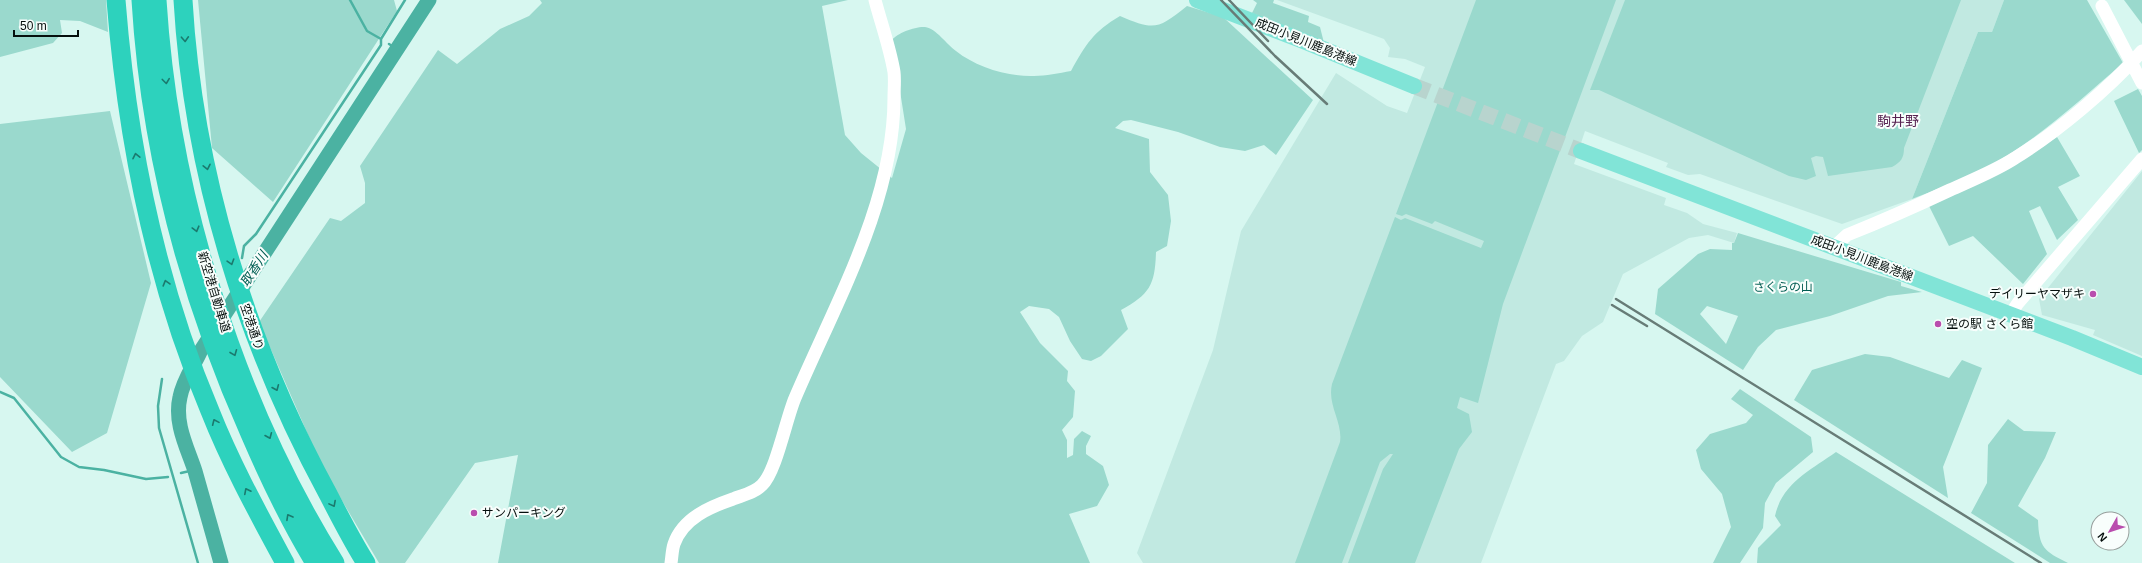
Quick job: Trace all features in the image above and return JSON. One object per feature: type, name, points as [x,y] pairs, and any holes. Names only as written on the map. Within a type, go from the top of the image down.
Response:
[{"type":"highway","points":[[116,0],[121,65],[130,130],[157,251],[177,320],[209,410],[230,458],[285,563]]},
{"type":"highway","name":"新空港自動車道","points":[[141,0],[150,86],[161,154],[174,215],[195,290],[213,346],[238,408],[282,502],[315,563]]},
{"type":"highway","name":"新空港自動車道","points":[[157,0],[166,84],[186,191],[210,283],[228,338],[248,388],[295,494],[335,563]]},
{"type":"highway","name":"空港通り","points":[[183,0],[186,54],[216,212],[260,352],[310,461],[366,563]]},
{"type":"main road","name":"成田小見川鹿島港線","points":[[1197,0],[1294,37],[1414,86]]},
{"type":"main road","name":"成田小見川鹿島港線","points":[[1581,151],[1834,247],[2142,367]]},
{"type":"street","points":[[671,563],[674,544],[681,532],[695,517],[710,507],[752,493],[763,485],[770,470],[788,416],[845,286],[874,211],[889,152],[894,118],[894,72],[875,0]]},
{"type":"street","points":[[2102,6],[2142,83]]},
{"type":"street","points":[[1834,247],[1847,235],[1979,177],[2014,159],[2037,144],[2082,107],[2131,63],[2142,51]]},
{"type":"street","points":[[2010,315],[2018,303],[2142,159]]},
{"type":"shaded area","points":[[1277,0],[2004,0],[1992,32],[1978,32],[1912,199],[1842,224],[1700,174],[1688,175],[1666,167],[1668,163],[1585,131],[1574,164],[1666,198],[1664,205],[1687,213],[1703,224],[1737,233],[1734,243],[1708,235],[1689,238],[1623,274],[1603,322],[1582,336],[1564,361],[1556,364],[1481,563],[1143,563],[1137,553],[1213,350],[1241,231],[1336,73],[1387,106],[1407,113],[1425,67],[1405,59],[1388,57],[1390,48],[1384,39]]},
{"type":"shaded area","points":[[2142,171],[2142,356],[2093,335],[2095,330],[2042,315],[2039,299]]},
{"type":"green space","points":[[0,0],[106,0],[108,32],[80,21],[60,20],[62,33],[53,43],[0,57]]},
{"type":"green space","points":[[198,0],[394,0],[397,11],[273,202],[212,148]]},
{"type":"green space","points":[[540,0],[848,0],[822,6],[845,135],[861,153],[892,178],[906,129],[892,40],[894,37],[907,30],[921,27],[929,28],[934,31],[952,48],[973,62],[1003,73],[1024,76],[1043,76],[1071,71],[1091,39],[1120,16],[1141,24],[1156,25],[1169,19],[1187,6],[1223,17],[1313,100],[1276,155],[1264,145],[1245,151],[1220,147],[1178,132],[1131,120],[1123,121],[1115,128],[1149,139],[1150,172],[1168,195],[1171,221],[1167,246],[1156,252],[1154,273],[1149,287],[1139,299],[1121,310],[1128,329],[1101,356],[1091,361],[1082,359],[1070,341],[1059,317],[1049,309],[1029,306],[1020,312],[1040,343],[1068,371],[1067,381],[1075,391],[1073,417],[1062,430],[1067,440],[1067,458],[1073,455],[1074,439],[1082,431],[1091,436],[1086,446],[1086,454],[1103,466],[1109,485],[1097,506],[1069,514],[1090,563],[498,563],[518,455],[475,463],[405,563],[379,563],[322,467],[259,322],[330,218],[341,221],[365,203],[365,183],[360,166],[438,50],[457,64],[500,29],[529,16],[542,3]]},
{"type":"green space","points":[[1253,0],[1274,0],[1273,3],[1309,16],[1308,22],[1320,27],[1324,43],[1252,13],[1257,3]]},
{"type":"green space","points":[[1476,0],[1616,0],[1503,304],[1478,403],[1460,397],[1457,408],[1469,414],[1472,432],[1459,449],[1415,563],[1348,563],[1383,469],[1393,454],[1390,454],[1380,462],[1342,563],[1295,563],[1340,442],[1339,427],[1331,392],[1332,384],[1395,217],[1401,220],[1405,218],[1481,248],[1484,241],[1435,221],[1432,224],[1406,214],[1402,216],[1396,214]]},
{"type":"green space","points":[[1625,0],[1961,0],[1904,148],[1903,157],[1900,161],[1892,167],[1828,176],[1823,157],[1816,156],[1811,158],[1816,176],[1806,180],[1789,176],[1599,90],[1590,90]]},
{"type":"green space","points":[[2004,0],[2087,0],[2123,63],[2054,122],[2018,148],[1972,175],[1912,199],[1978,32],[1992,32]]},
{"type":"green space","points":[[2124,0],[2142,0],[2142,24]]},
{"type":"green space","points":[[2138,89],[2142,96],[2142,150],[2139,153],[2114,101]]},
{"type":"green space","points":[[110,111],[151,283],[107,433],[72,452],[0,377],[0,124]]},
{"type":"green space","points":[[2057,137],[2080,176],[2058,187],[2078,220],[2057,240],[2040,206],[2029,211],[2047,254],[2023,284],[1973,236],[1949,246],[1928,204],[2011,167]]},
{"type":"green space","name":"さくらの山","points":[[1738,233],[1901,282],[1901,286],[1922,292],[1888,296],[1830,316],[1776,330],[1758,347],[1743,370],[1655,314],[1658,289],[1698,254],[1710,249],[1732,250],[1732,243],[1734,243]],"holes":[[[1707,306],[1738,316],[1726,344],[1700,314]]]},
{"type":"green space","points":[[1865,354],[1890,357],[1949,378],[1962,360],[1982,368],[1943,467],[1948,498],[1794,400],[1812,370]]},
{"type":"green space","points":[[1740,389],[1811,437],[1813,452],[1776,483],[1765,503],[1763,528],[1740,563],[1713,563],[1731,527],[1722,494],[1701,469],[1696,450],[1710,434],[1746,423],[1753,415],[1731,399]]},
{"type":"green space","points":[[2008,419],[2024,431],[2056,432],[2045,458],[2018,506],[2038,520],[2040,537],[2044,548],[2048,552],[2068,563],[2050,563],[1971,513],[1987,483],[1988,445]]},
{"type":"green space","points":[[1836,452],[2015,563],[1757,563],[1758,548],[1781,525],[1775,516],[1784,495],[1799,478]]},
{"type":"waterway","points":[[350,0],[367,31],[381,39]]},
{"type":"waterway","points":[[242,258],[244,246],[256,234],[381,45],[381,39],[405,0]]},
{"type":"waterway","name":"取香川","points":[[221,563],[195,471],[180,426],[179,407],[183,385],[200,352],[429,0]]},
{"type":"waterway","points":[[389,44],[397,49]]},
{"type":"waterway","points":[[162,379],[158,406],[159,428],[198,563]]},
{"type":"waterway","points":[[0,392],[14,398],[61,457],[79,467],[104,470],[146,479],[168,477]]},
{"type":"waterway","points":[[181,473],[194,470]]},
{"type":"tunnel","points":[[1414,86],[1581,151]]},
{"type":"railway","points":[[1221,0],[1275,56],[1327,104]]},
{"type":"railway","points":[[1229,0],[1268,41]]},
{"type":"railway","points":[[1616,299],[2041,563]]},
{"type":"railway","points":[[1612,305],[1647,326]]},
{"type":"place","name":"デイリーヤマザキ","points":[[2093,294]]},
{"type":"place","name":"空の駅 さくら館","points":[[1938,324]]},
{"type":"place","name":"サンパーキング","points":[[474,513]]},
{"type":"district","name":"駒井野","points":[[1898,121]]}]
